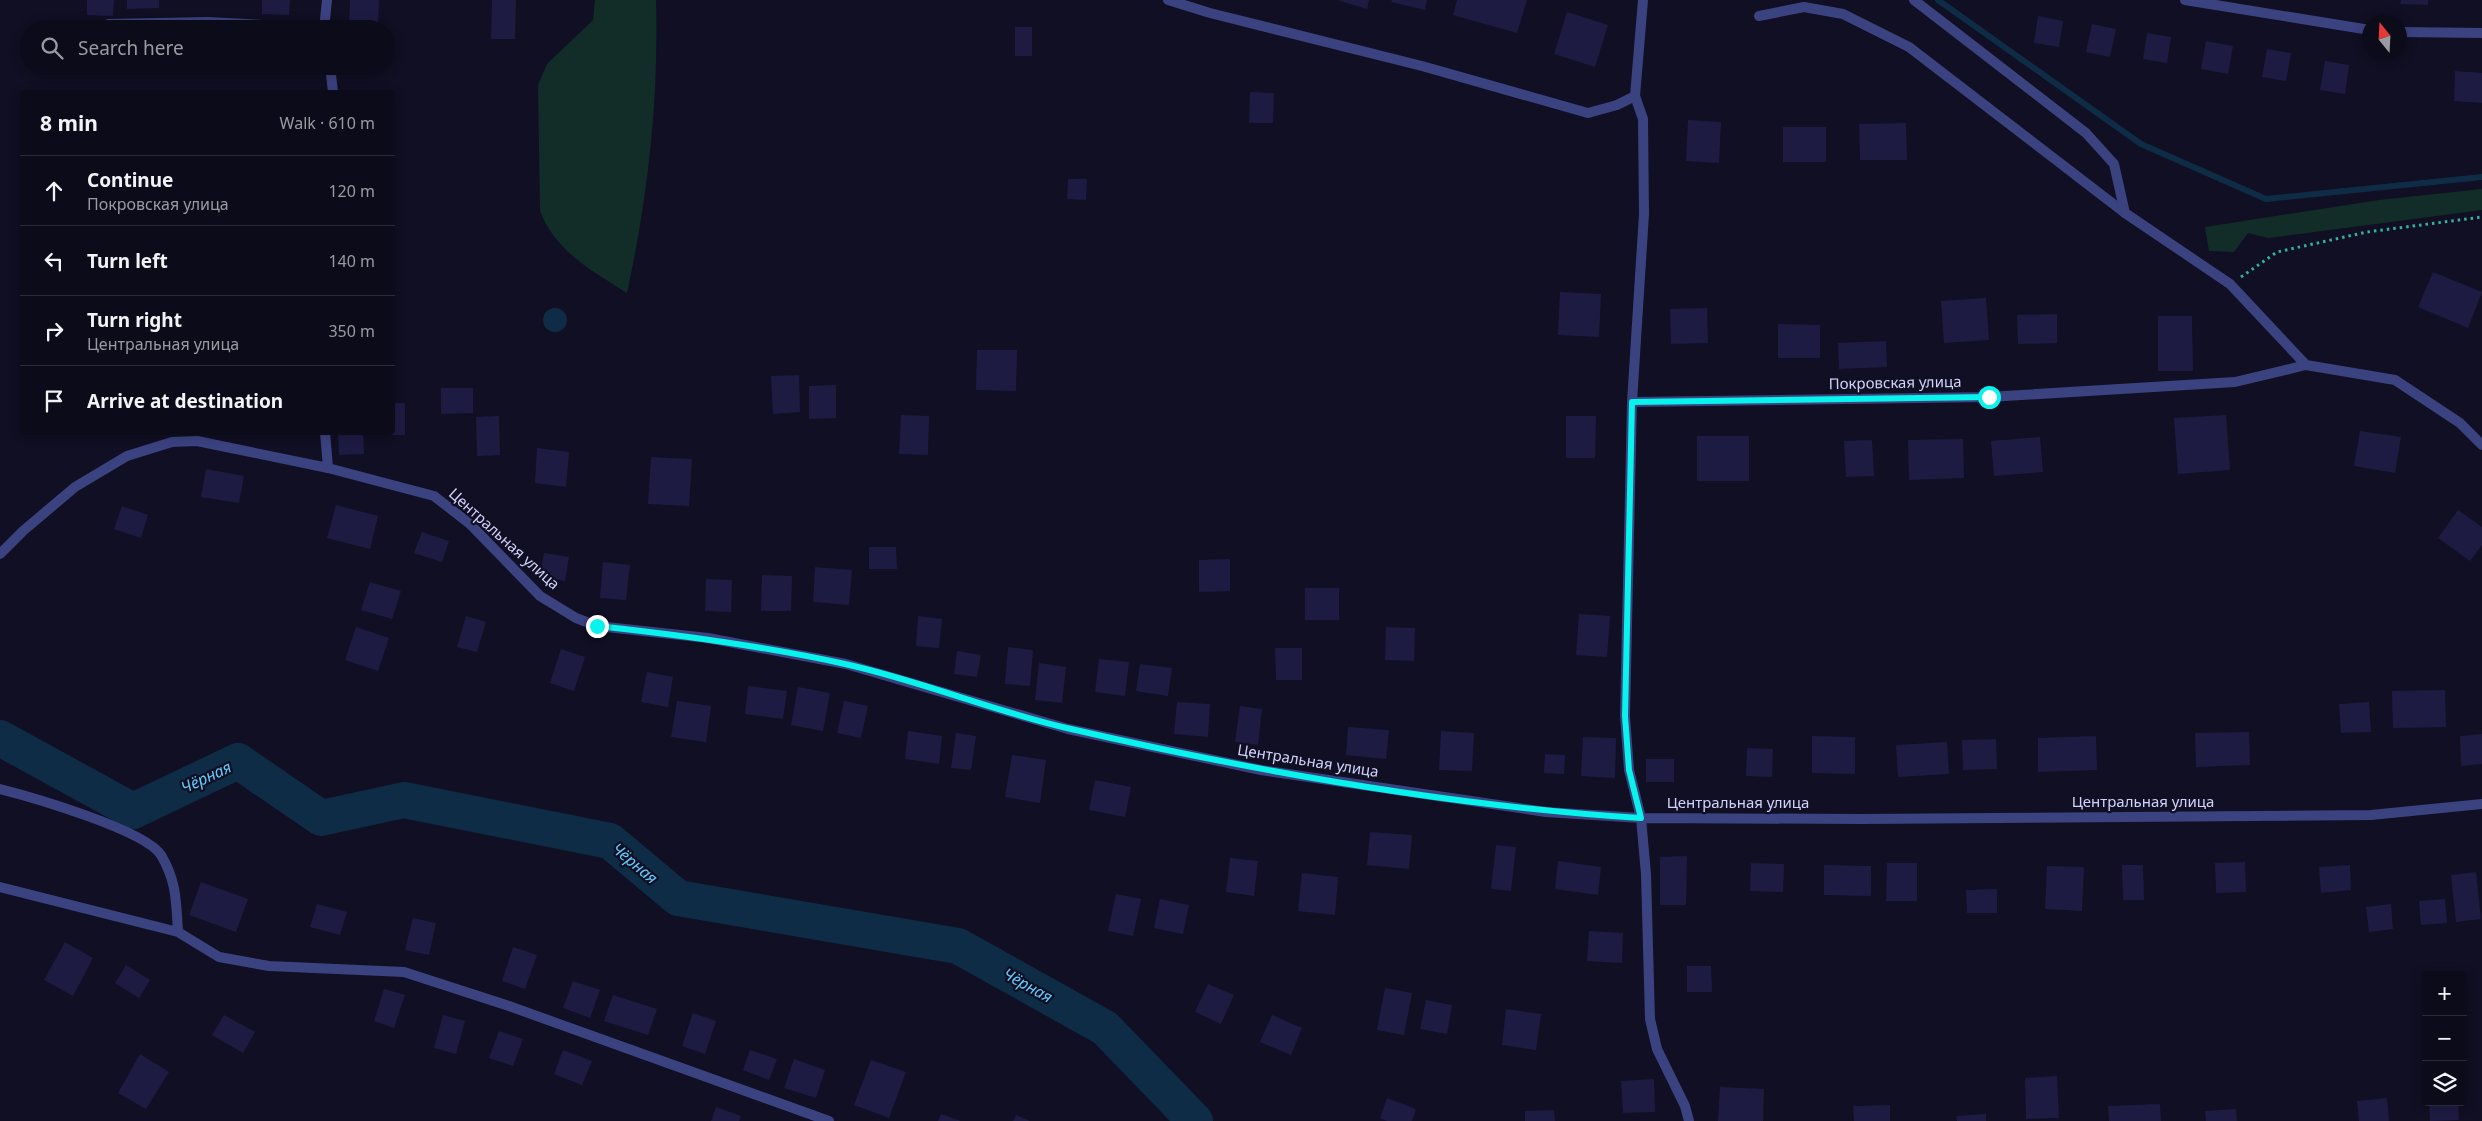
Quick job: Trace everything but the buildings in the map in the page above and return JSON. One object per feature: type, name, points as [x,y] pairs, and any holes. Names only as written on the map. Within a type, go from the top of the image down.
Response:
[{"type":"street","points":[[325,20],[326,0]]},
{"type":"street","points":[[1168,0],[1210,13],[1422,66],[1588,113],[1618,105],[1634,96]]},
{"type":"street","points":[[1643,0],[1634,96],[1643,119],[1644,214],[1632,402],[1625,716],[1629,770],[1641,818],[1646,874],[1650,1019],[1658,1049],[1685,1106],[1690,1121]]},
{"type":"street","points":[[1914,0],[2086,133],[2114,164],[2125,213]]},
{"type":"street","points":[[2185,0],[2362,29]]},
{"type":"street","points":[[1760,16],[1804,7],[1843,14],[1909,47],[2125,213],[2230,284],[2306,365],[2395,380],[2460,423],[2482,445]]},
{"type":"street","points":[[2407,32],[2482,33]]},
{"type":"street","points":[[331,75],[333,90]]},
{"type":"street","name":"Покровская улица","points":[[1632,402],[1989,397],[2235,382],[2306,365]]},
{"type":"street","points":[[325,435],[328,468]]},
{"type":"street","name":"Центральная улица","points":[[2,552],[23,531],[75,488],[127,456],[172,442],[197,441],[328,468],[434,496],[470,524],[540,596],[576,618],[597,626],[708,638],[846,664],[1068,729],[1261,770],[1546,812],[1641,818],[1861,819],[2371,815],[2482,804]]},
{"type":"street","points":[[0,790],[38,798],[131,834],[160,854],[176,887],[178,932]]},
{"type":"street","points":[[0,887],[178,932],[219,957],[269,966],[404,972],[509,1006],[829,1121]]},
{"type":"path","points":[[2230,284],[2277,252],[2367,232],[2482,217]]},
{"type":"green space","points":[[595,0],[656,0],[654,110],[641,220],[627,293],[588,268],[565,249],[555,238],[540,211],[538,85],[547,64],[593,20]]},
{"type":"green space","points":[[2482,189],[2482,210],[2268,238],[2248,233],[2234,252],[2209,251],[2205,227],[2379,200]]},
{"type":"water","points":[[555,308],[563,312],[567,320],[563,328],[555,332],[547,328],[543,320],[547,312]]},
{"type":"waterway","points":[[1938,0],[2141,144],[2266,199],[2482,177]]},
{"type":"waterway","name":"Чёрная","points":[[0,738],[133,811],[238,761],[321,818],[404,800],[610,841],[678,898],[958,946],[1105,1028],[1195,1121]]},
{"type":"route","points":[[597,626],[708,638],[846,664],[1068,729],[1261,770],[1546,812],[1641,818],[1629,770],[1625,716],[1632,402],[1989,397]]}]
